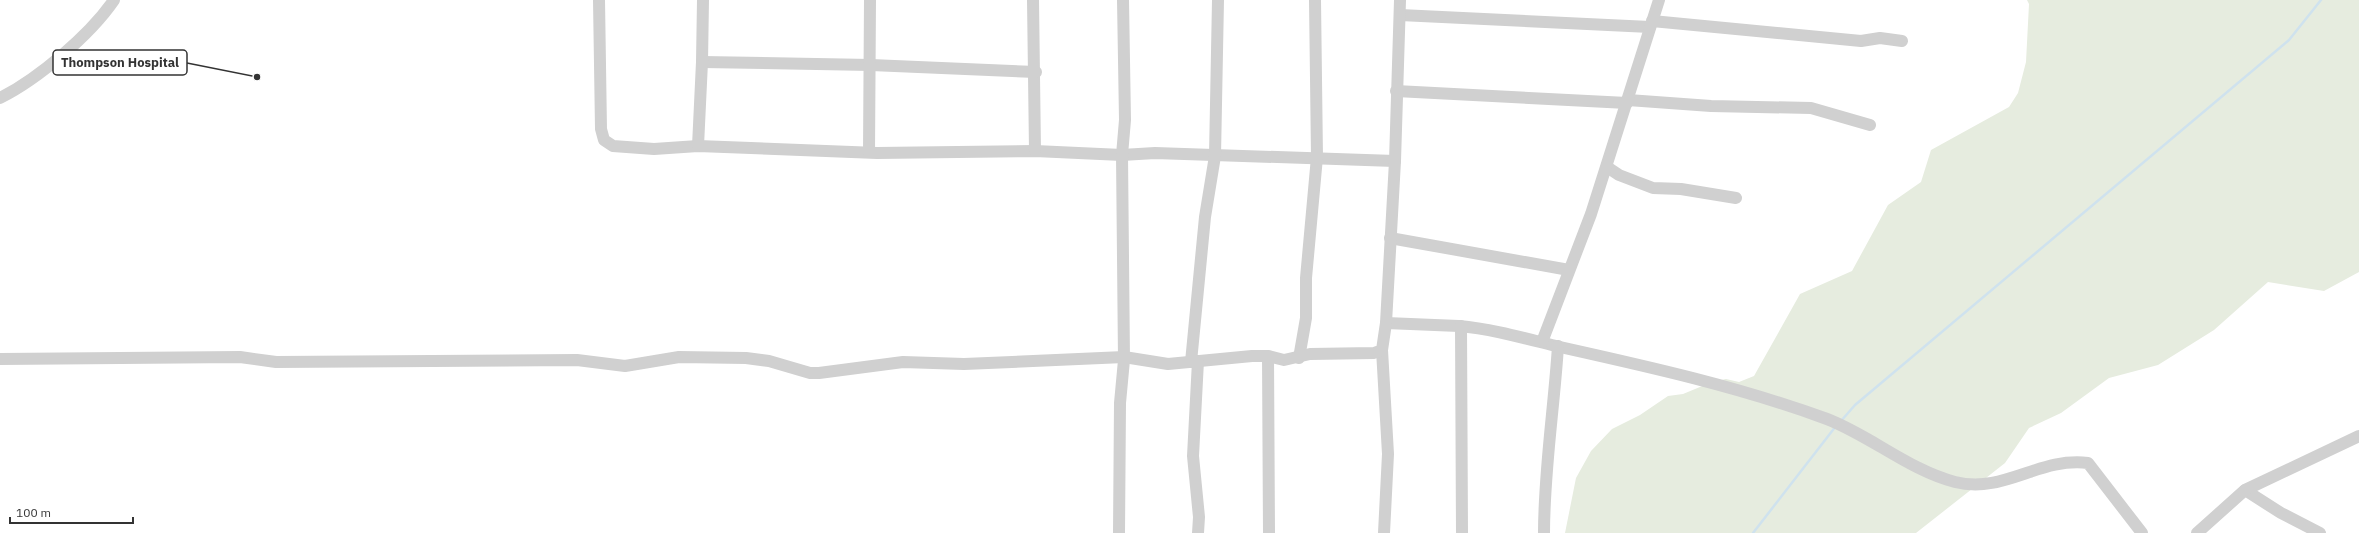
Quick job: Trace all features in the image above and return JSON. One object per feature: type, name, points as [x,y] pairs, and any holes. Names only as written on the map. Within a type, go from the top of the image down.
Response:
[{"type":"street","points":[[0,98],[43,70],[87,31],[114,0]]},
{"type":"street","points":[[599,0],[601,129],[604,140],[613,146],[654,149],[698,146],[877,153],[1035,151],[1122,155],[1155,153],[1395,161]]},
{"type":"street","points":[[698,146],[703,0]]},
{"type":"street","points":[[869,152],[871,65],[870,0]]},
{"type":"street","points":[[1033,0],[1036,72],[1035,151]]},
{"type":"street","points":[[1119,533],[1120,404],[1124,357],[1122,155],[1124,120],[1124,0]]},
{"type":"street","points":[[1198,533],[1199,517],[1193,456],[1194,362],[1204,217],[1214,156],[1218,0]]},
{"type":"street","points":[[1299,358],[1306,318],[1306,278],[1317,158],[1315,0]]},
{"type":"street","points":[[1384,533],[1388,454],[1382,350],[1386,324],[1395,161],[1400,0]]},
{"type":"street","points":[[1542,342],[1606,167],[1659,0]]},
{"type":"street","points":[[1400,15],[1651,24],[1861,41],[1880,38],[1902,41]]},
{"type":"street","points":[[702,62],[871,65],[1036,72]]},
{"type":"street","points":[[1396,91],[1711,106],[1811,108],[1870,125]]},
{"type":"street","points":[[1606,167],[1619,175],[1653,188],[1681,189],[1736,198]]},
{"type":"street","points":[[1390,238],[1569,270]]},
{"type":"street","points":[[1386,324],[1461,326],[1542,342],[1709,381],[1832,421],[1914,466],[1955,482],[1970,484],[1995,484],[2060,463],[2088,463],[2142,533]]},
{"type":"street","points":[[1461,326],[1462,533]]},
{"type":"street","points":[[1544,533],[1545,471],[1549,449],[1558,346]]},
{"type":"street","points":[[0,359],[240,357],[276,362],[577,360],[625,366],[679,357],[746,358],[769,361],[819,373],[903,362],[964,364],[1124,357],[1168,364],[1268,356],[1284,360],[1299,358],[1310,354],[1374,353],[1382,350]]},
{"type":"street","points":[[1268,356],[1269,533]]},
{"type":"street","points":[[2197,533],[2244,490],[2359,436]]},
{"type":"street","points":[[2244,490],[2280,513],[2320,533]]},
{"type":"shaded area","points":[[2027,0],[2359,0],[2359,272],[2324,291],[2268,282],[2214,330],[2158,365],[2109,378],[2061,413],[2029,428],[2005,463],[1916,533],[1565,533],[1576,478],[1591,451],[1612,429],[1640,415],[1668,396],[1683,394],[1712,382],[1726,379],[1739,382],[1754,376],[1800,294],[1852,271],[1888,205],[1921,182],[1931,150],[2009,107],[2018,93],[2026,62],[2029,4]]},
{"type":"waterway","points":[[1841,421],[1855,405],[2289,40],[2321,0]]},
{"type":"waterway","points":[[1753,533],[1836,426]]},
{"type":"place","name":"Thompson Hospital","points":[[257,77]]}]
